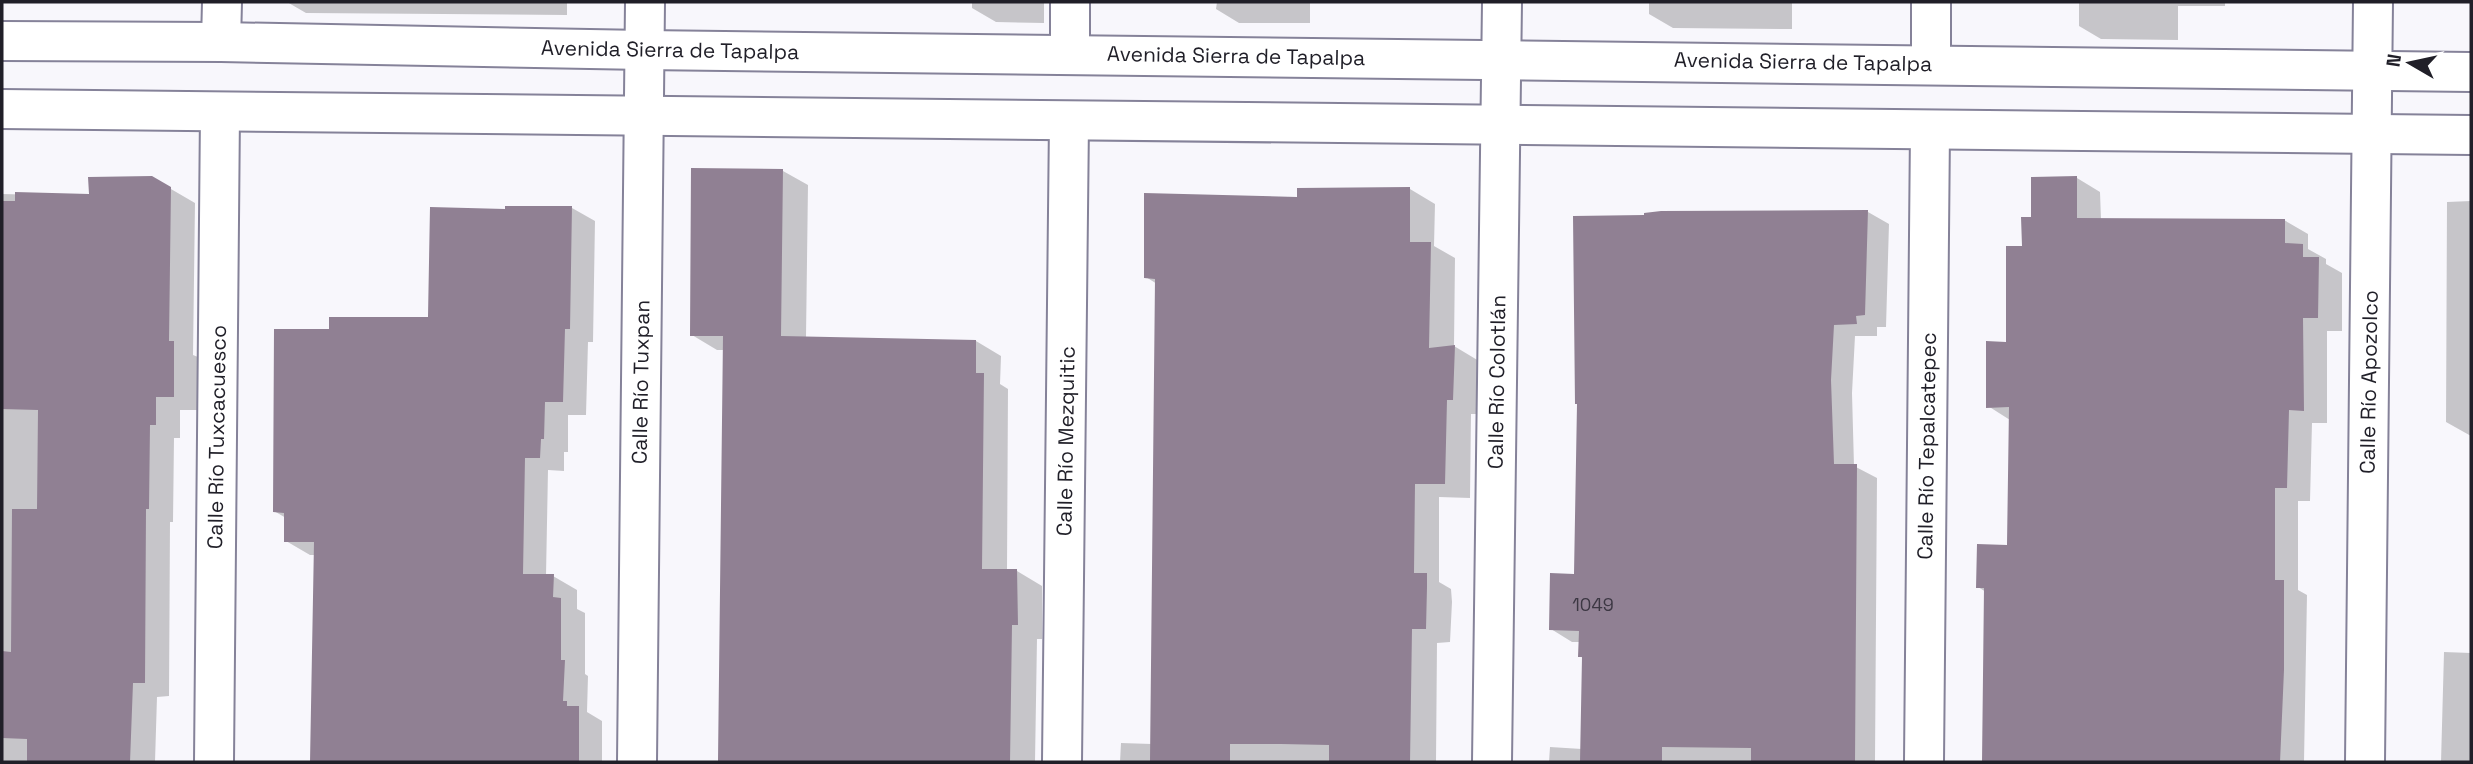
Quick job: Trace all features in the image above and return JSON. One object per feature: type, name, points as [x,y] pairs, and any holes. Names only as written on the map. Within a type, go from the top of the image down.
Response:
[{"type":"main road","points":[[221,42],[222,2]]},
{"type":"main road","name":"Calle Río Tuxpan","points":[[636,762],[645,2]]},
{"type":"main road","points":[[1070,2],[1070,54]]},
{"type":"main road","name":"Calle Río Colotlán","points":[[1492,762],[1502,2]]},
{"type":"main road","points":[[1931,2],[1931,64]]},
{"type":"main road","name":"Calle Río Apozolco","points":[[2365,762],[2373,2]]},
{"type":"main road","name":"Avenida Sierra de Tapalpa","points":[[2,41],[2471,72]]},
{"type":"main road","points":[[2,109],[2471,135]]},
{"type":"main road","name":"Calle Río Tuxcacuesco","points":[[214,762],[220,111]]},
{"type":"main road","name":"Calle Río Mezquitic","points":[[1062,762],[1069,121]]},
{"type":"main road","name":"Calle Río Tepalcatepec","points":[[1924,762],[1930,130]]},
{"type":"building","points":[[691,168],[783,169],[781,336],[976,340],[976,373],[984,373],[982,569],[1017,569],[1018,625],[1012,625],[1010,762],[718,761],[723,336],[690,336]]},
{"type":"building","points":[[152,176],[171,187],[169,341],[174,341],[174,397],[156,397],[156,425],[150,425],[149,509],[146,509],[145,683],[133,683],[130,762],[27,762],[27,739],[2,738],[2,651],[11,652],[12,509],[37,509],[38,410],[2,409],[2,201],[15,201],[15,192],[89,194],[88,177]]},
{"type":"building","points":[[2077,176],[2077,218],[2285,219],[2285,243],[2303,244],[2303,257],[2319,257],[2318,318],[2303,318],[2304,411],[2289,410],[2287,488],[2275,488],[2275,580],[2284,580],[2280,762],[1982,762],[1984,588],[1976,588],[1977,544],[2007,545],[2009,407],[1986,408],[1986,341],[2006,342],[2006,246],[2022,246],[2021,217],[2031,217],[2031,177]]},
{"type":"building","points":[[1410,187],[1410,242],[1431,242],[1429,348],[1455,345],[1453,400],[1447,400],[1445,484],[1415,484],[1414,573],[1427,573],[1427,587],[1426,629],[1412,629],[1410,762],[1329,762],[1329,745],[1230,744],[1230,762],[1150,762],[1155,279],[1144,278],[1144,193],[1297,197],[1297,188]]},
{"type":"building","points":[[505,206],[572,206],[570,329],[565,329],[563,402],[545,402],[544,439],[541,439],[540,458],[525,458],[523,574],[554,574],[553,597],[561,598],[561,660],[565,660],[563,701],[567,701],[567,706],[579,706],[579,762],[310,762],[314,542],[284,542],[284,513],[273,512],[274,329],[329,329],[329,317],[428,317],[430,207],[505,209]]},
{"type":"building","points":[[1868,210],[1865,315],[1856,316],[1857,324],[1834,325],[1831,380],[1834,464],[1857,464],[1855,762],[1751,762],[1751,748],[1662,747],[1662,762],[1580,762],[1582,657],[1578,657],[1579,631],[1549,630],[1550,573],[1574,574],[1577,404],[1573,216],[1644,215],[1661,211]]}]
